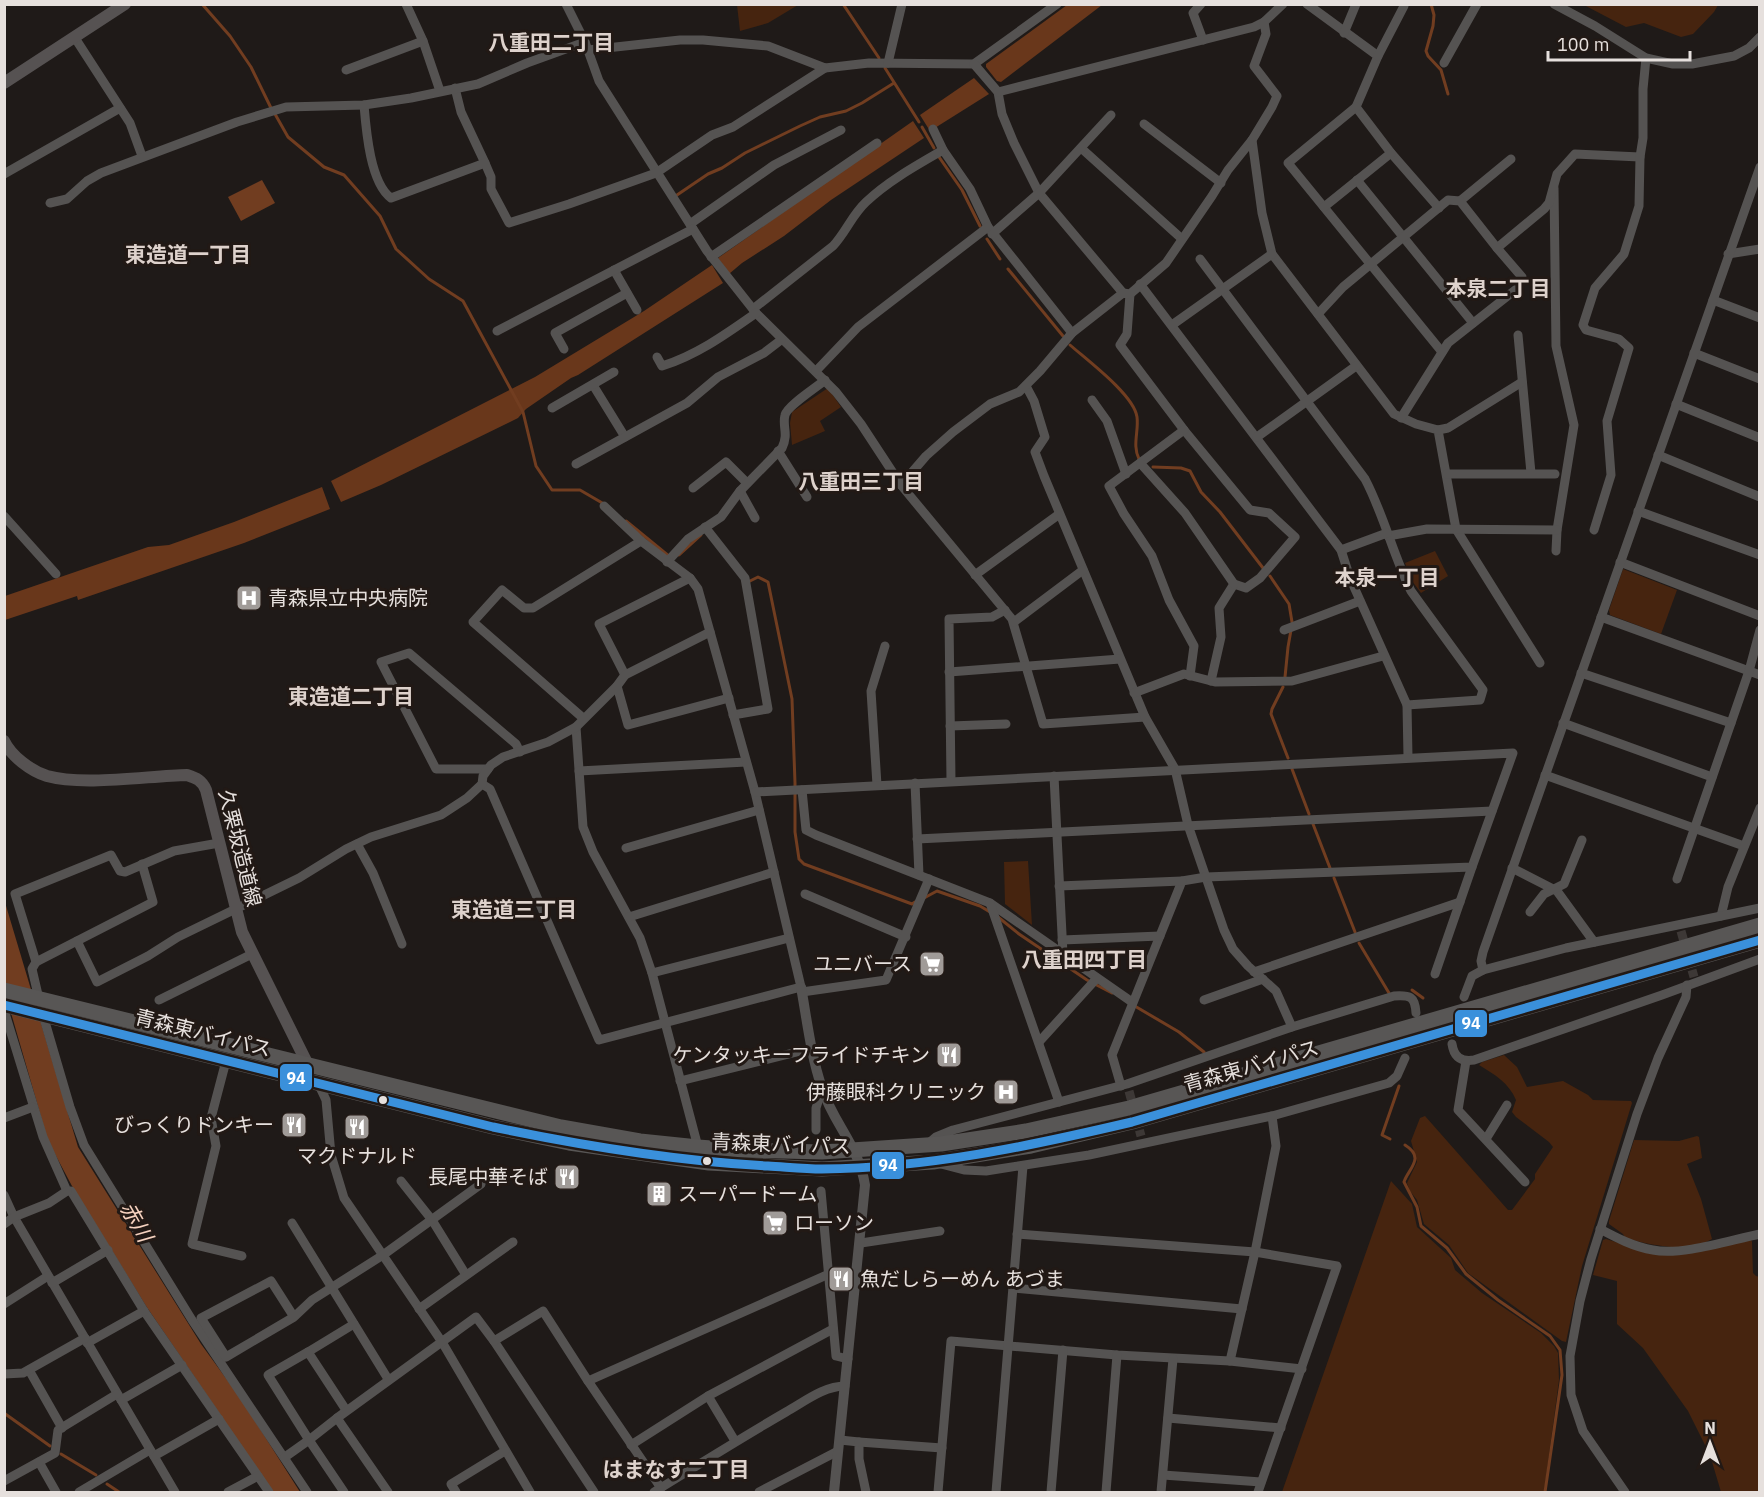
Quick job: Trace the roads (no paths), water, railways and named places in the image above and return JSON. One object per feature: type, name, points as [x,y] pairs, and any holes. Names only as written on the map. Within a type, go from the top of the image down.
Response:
[{"type":"highway","name":"青森東バイパス","points":[[5,1003],[39,999],[561,1127],[640,1142],[738,1150],[855,1150],[924,1146],[1026,1131],[1129,1108],[1417,1019],[1454,1029],[1760,925]]},
{"type":"highway","name":"青森東バイパス","points":[[5,1003],[43,1015],[493,1127],[569,1143],[640,1155],[709,1163],[778,1168],[863,1168],[933,1162],[1031,1146],[1132,1122],[1760,940]]},
{"type":"main road","points":[[4,83],[125,4]]},
{"type":"main road","name":"久栗坂造道線","points":[[4,741],[29,767],[45,775],[89,780],[187,775],[203,783],[242,932],[318,1083]]},
{"type":"street","points":[[406,4],[423,42],[440,91]]},
{"type":"street","points":[[566,4],[586,46],[599,81],[711,256],[754,311],[825,380],[861,424],[901,485],[1014,622],[1043,724],[1145,717]]},
{"type":"street","points":[[888,63],[902,4]]},
{"type":"street","points":[[455,88],[461,112],[491,177],[491,189],[509,223],[656,173],[712,135],[733,127],[825,69],[869,63],[974,64],[1057,4]]},
{"type":"street","points":[[1185,4],[1193,13],[1203,40]]},
{"type":"street","points":[[1193,13],[1201,4]]},
{"type":"street","points":[[998,92],[1254,27],[1264,22],[1283,4]]},
{"type":"street","points":[[1307,4],[1377,57]]},
{"type":"street","points":[[1344,33],[1356,4]]},
{"type":"street","points":[[1444,63],[1477,4]]},
{"type":"street","points":[[1554,4],[1646,58],[1673,64],[1692,64],[1734,56],[1749,48],[1760,37]]},
{"type":"street","points":[[1404,6],[1377,57],[1356,107],[1288,163],[1442,352]]},
{"type":"street","points":[[901,485],[926,456],[953,432],[990,404],[1019,392],[1072,333],[1140,284],[1166,262],[1228,170],[1252,140],[1277,96],[1254,66],[1266,34],[1264,22]]},
{"type":"street","points":[[75,38],[130,123],[142,156]]},
{"type":"street","points":[[50,203],[67,199],[101,173],[142,156],[286,107],[364,105],[411,98],[478,84],[527,63],[586,46],[703,40],[768,46],[825,69]]},
{"type":"street","points":[[346,70],[423,42]]},
{"type":"street","points":[[1594,530],[1611,475],[1607,421],[1629,348],[1619,339],[1586,330],[1583,326],[1595,288],[1624,254],[1639,206],[1646,58]]},
{"type":"street","points":[[974,64],[998,92],[1002,114],[1039,193],[1126,293],[1127,334],[1120,345],[1184,430],[1250,510],[1269,513],[1295,537],[1260,578],[1246,588],[1234,584],[1185,513],[1141,464]]},
{"type":"street","points":[[364,105],[368,148],[384,193],[392,198],[485,163]]},
{"type":"street","points":[[1356,107],[1391,153],[1439,208]]},
{"type":"street","points":[[4,174],[120,108]]},
{"type":"street","points":[[816,371],[858,327],[1039,193],[1111,115]]},
{"type":"street","points":[[1144,124],[1221,183]]},
{"type":"street","points":[[933,129],[943,150],[970,189],[990,231],[1072,333]]},
{"type":"street","points":[[497,331],[692,226],[774,165],[841,130]]},
{"type":"street","points":[[1252,140],[1262,213],[1272,254],[1394,414],[1438,430],[1448,428],[1522,382]]},
{"type":"street","points":[[711,256],[877,143]]},
{"type":"street","points":[[1081,147],[1182,238]]},
{"type":"street","points":[[657,357],[662,366],[678,361],[707,346],[754,311],[833,246],[844,234],[847,224],[867,201],[943,150]]},
{"type":"street","points":[[1324,207],[1391,153]]},
{"type":"street","points":[[1497,248],[1549,203],[1557,174],[1575,154],[1640,156]]},
{"type":"street","points":[[1318,314],[1343,287],[1402,236],[1448,200],[1460,201],[1511,159]]},
{"type":"street","points":[[1483,969],[1481,962],[1483,952],[1512,868],[1728,255],[1755,190],[1760,167]]},
{"type":"street","points":[[1357,180],[1473,323]]},
{"type":"street","points":[[1554,188],[1556,346],[1574,425],[1557,530],[1556,551]]},
{"type":"street","points":[[1401,418],[1448,343],[1519,287],[1522,277],[1460,201]]},
{"type":"street","points":[[1728,255],[1760,249]]},
{"type":"street","points":[[1172,325],[1272,254]]},
{"type":"street","points":[[1200,259],[1365,479],[1376,501],[1410,591],[1483,690],[1480,700],[1407,705]]},
{"type":"street","points":[[614,270],[637,310]]},
{"type":"street","points":[[1140,284],[1341,550],[1383,656],[1407,705],[1408,757]]},
{"type":"street","points":[[564,349],[555,333],[627,293]]},
{"type":"street","points":[[1713,300],[1760,318]]},
{"type":"street","points":[[1518,335],[1531,473]]},
{"type":"street","points":[[576,464],[687,403],[718,377],[764,353],[782,340]]},
{"type":"street","points":[[1694,353],[1760,379]]},
{"type":"street","points":[[1257,437],[1356,366]]},
{"type":"street","points":[[552,408],[614,372]]},
{"type":"street","points":[[667,561],[688,539],[721,517],[740,491],[778,451],[786,439],[785,415],[789,408],[825,380]]},
{"type":"street","points":[[593,385],[625,437]]},
{"type":"street","points":[[1026,386],[1040,418],[1045,437],[1035,452],[1058,515],[1134,693],[1175,769],[1188,825],[1224,930],[1233,949],[1276,991],[1292,1027]]},
{"type":"street","points":[[1092,400],[1107,421],[1126,474]]},
{"type":"street","points":[[1676,404],[1760,438]]},
{"type":"street","points":[[1184,430],[1109,486],[1124,514],[1152,556],[1169,600],[1194,646],[1190,676]]},
{"type":"street","points":[[1438,430],[1456,529],[1540,663]]},
{"type":"street","points":[[778,451],[807,497]]},
{"type":"street","points":[[1658,455],[1760,497]]},
{"type":"street","points":[[693,488],[726,462],[747,483]]},
{"type":"street","points":[[1447,474],[1555,474]]},
{"type":"street","points":[[740,491],[755,518]]},
{"type":"street","points":[[604,506],[641,541],[690,578],[698,589],[755,792],[822,1089],[863,1168],[865,1185],[861,1243],[834,1492]]},
{"type":"street","points":[[1638,511],[1760,555]]},
{"type":"street","points":[[975,575],[1058,515]]},
{"type":"street","points":[[4,516],[56,574]]},
{"type":"street","points":[[705,527],[745,578],[768,709],[733,715]]},
{"type":"street","points":[[1341,550],[1387,535],[1427,529],[1557,530]]},
{"type":"street","points":[[583,718],[473,622],[502,590],[524,608],[533,608],[641,541]]},
{"type":"street","points":[[1620,562],[1760,616]]},
{"type":"street","points":[[1014,622],[1083,570]]},
{"type":"street","points":[[625,675],[599,624],[690,578]]},
{"type":"street","points":[[1211,681],[1221,637],[1219,608],[1234,584]]},
{"type":"street","points":[[1284,630],[1360,601]]},
{"type":"street","points":[[951,781],[949,619],[992,616],[1005,610]]},
{"type":"street","points":[[1601,617],[1760,675]]},
{"type":"street","points":[[1677,879],[1749,671],[1760,630]]},
{"type":"street","points":[[77,941],[97,982],[148,956],[178,937],[299,878],[357,844],[441,815],[467,798],[482,784],[483,776],[503,757],[548,742],[576,727],[625,675],[710,632]]},
{"type":"street","points":[[877,785],[871,691],[885,646]]},
{"type":"street","points":[[488,770],[436,770],[381,662],[409,653],[516,744],[520,752]]},
{"type":"street","points":[[1134,693],[1184,674],[1211,681],[1292,681],[1383,656]]},
{"type":"street","points":[[950,672],[1120,659]]},
{"type":"street","points":[[1581,673],[1731,723]]},
{"type":"street","points":[[617,686],[628,725],[729,698]]},
{"type":"street","points":[[1563,723],[1712,777]]},
{"type":"street","points":[[950,726],[1006,724]]},
{"type":"street","points":[[576,727],[583,827],[593,852],[640,938],[666,1022],[698,1148]]},
{"type":"street","points":[[755,792],[1513,753],[1435,974]]},
{"type":"street","points":[[579,771],[746,762]]},
{"type":"street","points":[[1545,775],[1744,846]]},
{"type":"street","points":[[1054,776],[1063,954]]},
{"type":"street","points":[[915,783],[919,875]]},
{"type":"street","points":[[482,784],[490,789],[598,1040],[801,990],[886,980],[906,938],[929,879]]},
{"type":"street","points":[[802,790],[806,830],[990,903],[1132,1002]]},
{"type":"street","points":[[1721,916],[1728,887],[1760,808]]},
{"type":"street","points":[[626,848],[759,810]]},
{"type":"street","points":[[917,839],[1492,811]]},
{"type":"street","points":[[1530,912],[1544,894],[1564,884],[1582,840]]},
{"type":"street","points":[[36,962],[15,894],[111,855],[120,871],[126,872],[174,852],[219,843]]},
{"type":"street","points":[[357,844],[374,873],[402,944]]},
{"type":"street","points":[[39,999],[32,969],[36,962],[153,902],[142,864]]},
{"type":"street","points":[[1059,886],[1182,881],[1206,877],[1472,867]]},
{"type":"street","points":[[1512,868],[1557,891],[1594,942]]},
{"type":"street","points":[[628,917],[774,872]]},
{"type":"street","points":[[1126,1087],[1112,1055],[1182,881]]},
{"type":"street","points":[[805,894],[906,938]]},
{"type":"street","points":[[1254,972],[1460,902]]},
{"type":"street","points":[[990,903],[1059,1102]]},
{"type":"street","points":[[1464,997],[1472,976],[1483,969],[1594,942],[1680,928],[1760,908]]},
{"type":"street","points":[[1062,940],[1160,936]]},
{"type":"street","points":[[652,973],[789,938]]},
{"type":"street","points":[[159,1000],[252,954]]},
{"type":"street","points":[[1454,1029],[1457,1057],[1466,1061],[1565,1029],[1692,981],[1760,959]]},
{"type":"street","points":[[1039,1042],[1097,978]]},
{"type":"street","points":[[1204,1000],[1263,979]]},
{"type":"street","points":[[1624,1492],[1588,1441],[1574,1405],[1570,1385],[1570,1356],[1580,1301],[1600,1229],[1643,1097],[1692,981]]},
{"type":"street","points":[[924,1146],[936,1137],[953,1130],[1126,1087],[1292,1027],[1394,996],[1411,997],[1416,1004],[1417,1019]]},
{"type":"street","points":[[5,1003],[33,1107],[47,1149],[67,1191],[71,1191],[144,1311],[268,1492]]},
{"type":"street","points":[[43,1015],[70,1107],[84,1145],[192,1320],[307,1492]]},
{"type":"street","points":[[680,1081],[813,1048]]},
{"type":"street","points":[[933,1162],[976,1171],[1023,1166],[1089,1155],[1142,1140],[1272,1116],[1389,1083],[1397,1076],[1405,1058]]},
{"type":"street","points":[[226,1060],[211,1118],[216,1146],[192,1244],[242,1256]]},
{"type":"street","points":[[1466,1061],[1457,1107],[1526,1182]]},
{"type":"street","points":[[318,1083],[326,1100],[331,1155],[344,1198],[442,1342],[530,1492]]},
{"type":"street","points":[[816,1130],[816,1108],[822,1089]]},
{"type":"street","points":[[1486,1139],[1508,1105]]},
{"type":"street","points":[[4,1118],[33,1107]]},
{"type":"street","points":[[1230,1361],[1276,1146],[1272,1116]]},
{"type":"street","points":[[996,1492],[1023,1166]]},
{"type":"street","points":[[401,1181],[432,1220],[466,1275]]},
{"type":"street","points":[[294,1317],[271,1281],[201,1318],[226,1357],[294,1317],[312,1300],[383,1255],[482,1184]]},
{"type":"street","points":[[4,1224],[14,1217],[49,1203],[67,1191]]},
{"type":"street","points":[[820,1191],[836,1356],[848,1359]]},
{"type":"street","points":[[4,1195],[14,1217],[175,1492]]},
{"type":"street","points":[[292,1223],[388,1379]]},
{"type":"street","points":[[1600,1229],[1631,1244],[1662,1251],[1680,1251],[1760,1234]]},
{"type":"street","points":[[861,1243],[940,1231]]},
{"type":"street","points":[[1017,1234],[1255,1252],[1337,1266],[1258,1492]]},
{"type":"street","points":[[419,1309],[513,1242]]},
{"type":"street","points":[[4,1304],[108,1250]]},
{"type":"street","points":[[588,1381],[829,1275]]},
{"type":"street","points":[[1013,1288],[1242,1309]]},
{"type":"street","points":[[4,1374],[23,1373],[144,1311]]},
{"type":"street","points":[[494,1341],[543,1311],[631,1444],[658,1490],[735,1441],[820,1393],[836,1386],[845,1386]]},
{"type":"street","points":[[285,1457],[388,1379],[476,1317],[594,1492]]},
{"type":"street","points":[[344,1492],[268,1375],[354,1324]]},
{"type":"street","points":[[631,1444],[708,1396],[833,1329]]},
{"type":"street","points":[[938,1492],[951,1341],[1117,1355],[1230,1361],[1302,1369]]},
{"type":"street","points":[[1051,1492],[1063,1350]]},
{"type":"street","points":[[308,1352],[346,1410]]},
{"type":"street","points":[[1106,1492],[1117,1355]]},
{"type":"street","points":[[1161,1492],[1173,1359]]},
{"type":"street","points":[[4,1482],[55,1453],[58,1430],[182,1365]]},
{"type":"street","points":[[29,1370],[62,1428]]},
{"type":"street","points":[[708,1396],[735,1441]]},
{"type":"street","points":[[337,1418],[388,1492]]},
{"type":"street","points":[[1168,1418],[1281,1428]]},
{"type":"street","points":[[80,1492],[219,1419]]},
{"type":"street","points":[[759,1492],[774,1488],[839,1446],[859,1442],[942,1449]]},
{"type":"street","points":[[859,1442],[859,1459],[866,1492]]},
{"type":"street","points":[[456,1492],[451,1484],[505,1451]]},
{"type":"street","points":[[39,1462],[56,1492]]},
{"type":"street","points":[[228,1492],[258,1476]]},
{"type":"street","points":[[1163,1476],[1262,1482]]},
{"type":"waterway","points":[[202,4],[230,36],[251,67],[271,108]]},
{"type":"waterway","points":[[843,4],[879,58]]},
{"type":"waterway","points":[[1431,4],[1434,15],[1433,26],[1426,51],[1441,70],[1448,94]]},
{"type":"waterway","points":[[885,68],[919,122]]},
{"type":"waterway","points":[[677,195],[745,153],[820,117],[846,111],[894,83]]},
{"type":"waterway","points":[[275,114],[288,137],[324,167],[344,175],[380,216],[396,249],[429,279],[463,301],[523,412],[536,466],[552,490],[580,490],[604,504]]},
{"type":"waterway","points":[[922,127],[934,148]]},
{"type":"waterway","points":[[939,157],[962,190],[980,226]]},
{"type":"waterway","points":[[987,239],[1000,259]]},
{"type":"waterway","points":[[1008,269],[1063,336]]},
{"type":"waterway","points":[[1070,345],[1109,378],[1134,408],[1137,417],[1136,448],[1139,459]]},
{"type":"waterway","points":[[1153,467],[1181,468],[1190,471],[1201,492],[1220,512],[1263,568]]},
{"type":"waterway","points":[[626,521],[670,557]]},
{"type":"waterway","points":[[679,555],[701,535]]},
{"type":"waterway","points":[[1270,576],[1289,604],[1292,622]]},
{"type":"waterway","points":[[748,582],[758,577],[768,582],[792,699],[795,832],[799,859],[804,864],[912,904],[915,902]]},
{"type":"waterway","points":[[1285,677],[1291,630]]},
{"type":"waterway","points":[[1283,687],[1271,714],[1288,758]]},
{"type":"waterway","points":[[1292,769],[1309,814]]},
{"type":"waterway","points":[[1313,824],[1330,868]]},
{"type":"waterway","points":[[1334,878],[1355,932]]},
{"type":"waterway","points":[[924,898],[937,891],[980,906],[990,912]]},
{"type":"waterway","points":[[998,917],[1087,980],[1112,993]]},
{"type":"waterway","points":[[1359,943],[1389,993]]},
{"type":"waterway","points":[[1412,990],[1423,998]]},
{"type":"waterway","points":[[1133,1005],[1179,1032],[1204,1052]]},
{"type":"waterway","points":[[1390,1139],[1382,1135],[1399,1086]]},
{"type":"waterway","points":[[1405,1145],[1414,1154],[1415,1159],[1404,1182],[1417,1207],[1421,1226],[1447,1248],[1466,1274],[1498,1300],[1550,1336],[1560,1350],[1562,1375],[1545,1492]]},
{"type":"waterway","points":[[4,1413],[50,1446]]},
{"type":"waterway","points":[[61,1454],[96,1475]]},
{"type":"waterway","points":[[107,1484],[119,1492]]},
{"type":"tunnel","points":[[1681,931],[1694,977]]},
{"type":"tunnel","points":[[1129,1091],[1141,1136]]},
{"type":"place","name":"青森県立中央病院","points":[[249,598]]},
{"type":"place","name":"ユニバース","points":[[932,964]]},
{"type":"place","name":"ケンタッキーフライドチキン","points":[[949,1055]]},
{"type":"place","name":"伊藤眼科クリニック","points":[[1006,1092]]},
{"type":"place","name":"びっくりドンキー","points":[[294,1125]]},
{"type":"place","name":"マクドナルド","points":[[357,1127]]},
{"type":"place","name":"長尾中華そば","points":[[567,1177]]},
{"type":"place","name":"スーパードーム","points":[[659,1194]]},
{"type":"place","name":"ローソン","points":[[775,1223]]},
{"type":"place","name":"魚だしらーめん あづま","points":[[841,1279]]},
{"type":"district","name":"八重田二丁目","points":[[551,43]]},
{"type":"district","name":"東造道一丁目","points":[[188,255]]},
{"type":"district","name":"本泉二丁目","points":[[1498,289]]},
{"type":"district","name":"八重田三丁目","points":[[861,482]]},
{"type":"district","name":"本泉一丁目","points":[[1387,578]]},
{"type":"district","name":"東造道二丁目","points":[[351,697]]},
{"type":"district","name":"東造道三丁目","points":[[514,910]]},
{"type":"district","name":"八重田四丁目","points":[[1084,960]]},
{"type":"district","name":"はまなす二丁目","points":[[676,1470]]},
{"type":"water label","name":"赤川","points":[[136,1222]]}]
